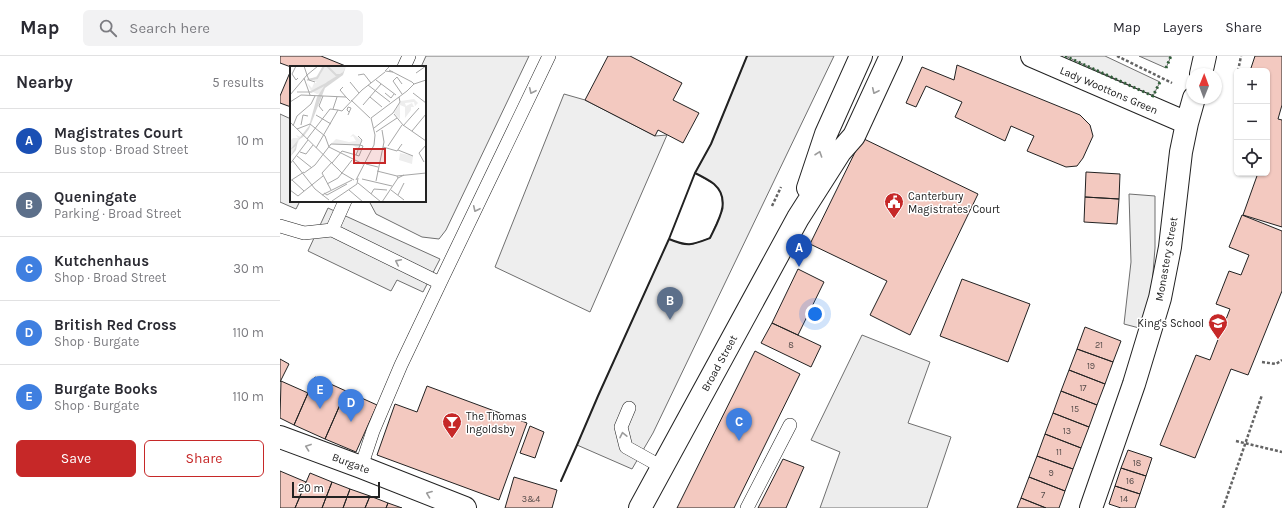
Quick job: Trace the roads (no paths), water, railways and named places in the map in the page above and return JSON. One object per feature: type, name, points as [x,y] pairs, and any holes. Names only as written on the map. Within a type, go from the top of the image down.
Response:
[{"type":"main road","name":"Broad Street","points":[[798,218],[826,134],[861,56]]},
{"type":"main road","name":"Broad Street","points":[[640,508],[798,218],[840,152],[854,136],[891,56]]},
{"type":"main road","name":"Lady Woottons Green","points":[[1032,56],[1187,123]]},
{"type":"main road","points":[[1202,68],[1205,56]]},
{"type":"main road","name":"Monastery Street","points":[[1091,508],[1134,384],[1160,298],[1170,247],[1181,152],[1192,104]]},
{"type":"main road","name":"Burgate","points":[[280,437],[465,508]]},
{"type":"lane","points":[[404,66],[409,56]]},
{"type":"lane","points":[[361,467],[373,431],[401,365],[549,56]]},
{"type":"lane","points":[[332,230],[344,202]]},
{"type":"lane","points":[[280,226],[304,233],[332,230],[440,283]]},
{"type":"lane","points":[[629,408],[622,426],[626,447],[662,467]]},
{"type":"lane","points":[[747,508],[790,424]]},
{"type":"place","name":"Canterbury Magistrates' Court","points":[[894,219]]},
{"type":"place","name":"Magistrates Court","points":[[799,267]]},
{"type":"place","name":"Queningate","points":[[670,320]]},
{"type":"place","name":"King's School","points":[[1218,340]]},
{"type":"place","name":"Burgate Books","points":[[320,409]]},
{"type":"place","name":"British Red Cross","points":[[351,422]]},
{"type":"place","name":"The Thomas Ingoldsby","points":[[452,439]]},
{"type":"place","name":"Kutchenhaus","points":[[739,441]]}]
